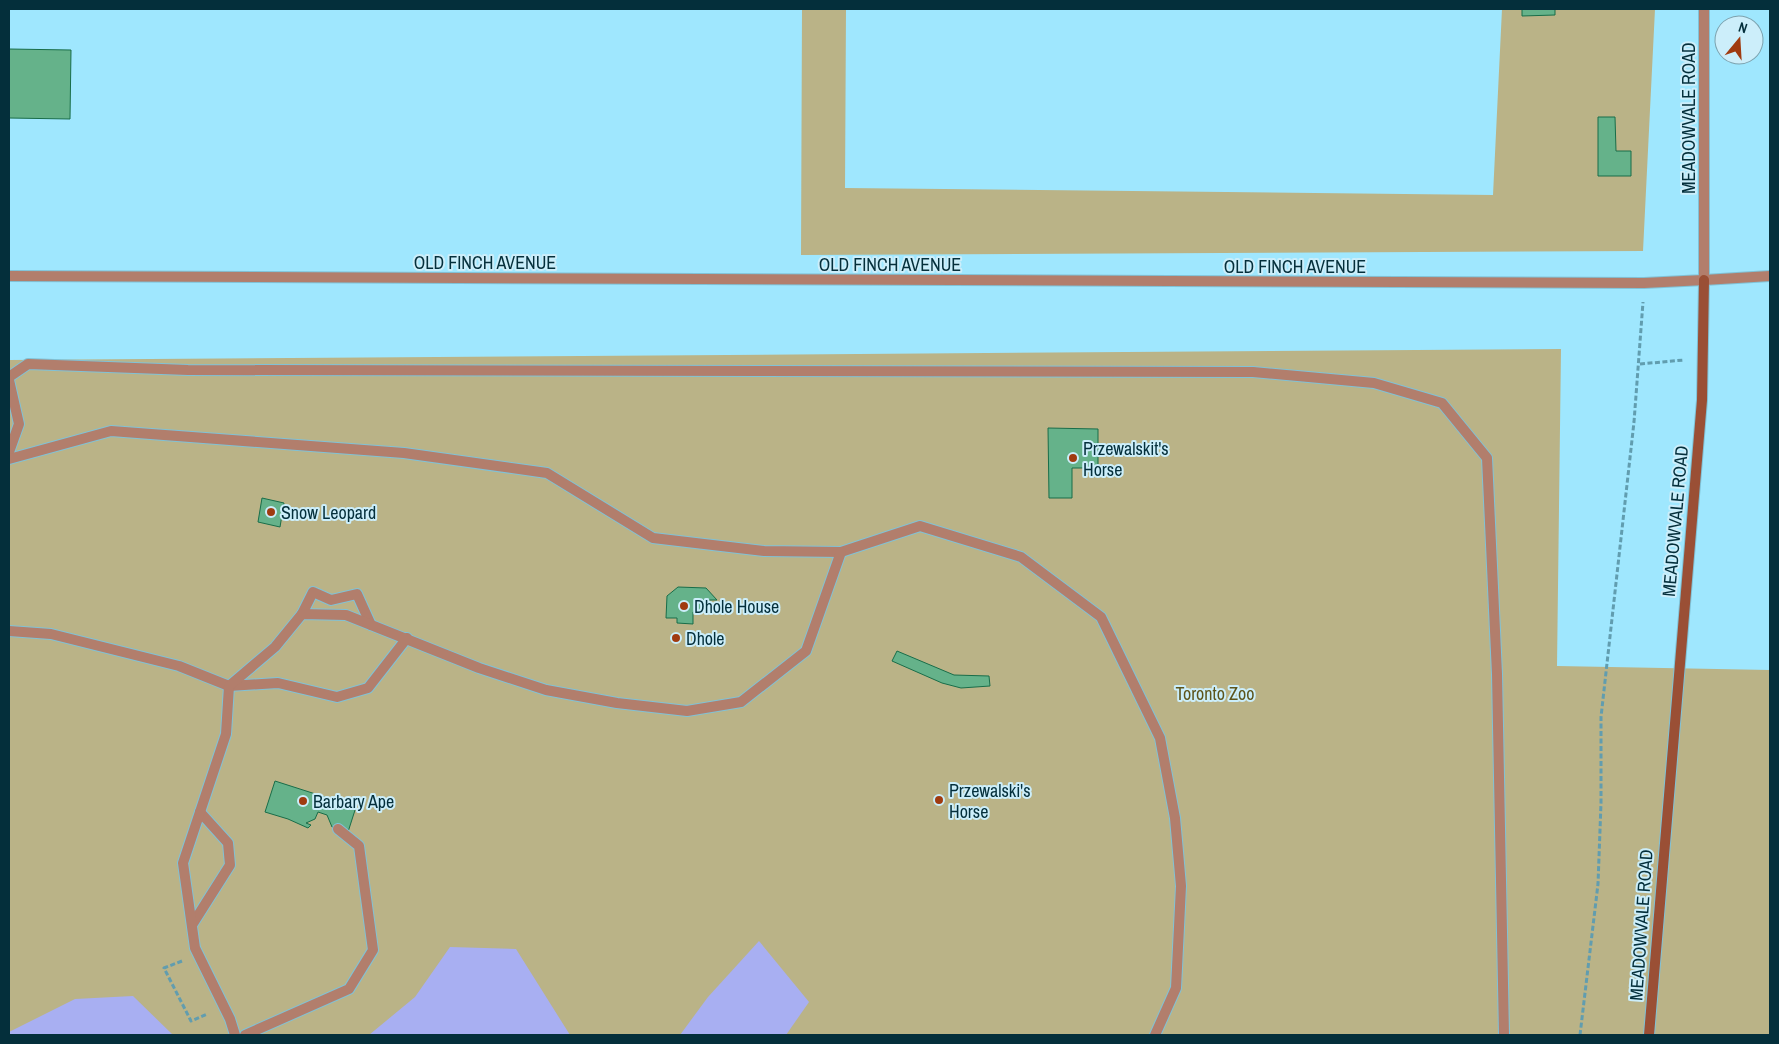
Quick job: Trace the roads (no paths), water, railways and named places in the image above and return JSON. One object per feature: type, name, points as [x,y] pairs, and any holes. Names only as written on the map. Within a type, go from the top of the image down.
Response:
[{"type":"main road","name":"MEADOWVALE ROAD","points":[[1649,1035],[1702,400],[1704,280]]},
{"type":"street","name":"MEADOWVALE ROAD","points":[[1704,9],[1704,280]]},
{"type":"street","name":"OLD FINCH AVENUE","points":[[9,276],[1644,283],[1770,276]]},
{"type":"street","points":[[9,452],[19,424],[9,378],[28,364],[188,370],[1253,372],[1374,383],[1442,403],[1487,458],[1497,674],[1504,1035]]},
{"type":"street","points":[[9,459],[112,431],[404,453],[547,473],[653,538],[764,551],[841,552],[920,526],[1021,557],[1101,618],[1160,738],[1175,818],[1181,886],[1176,988],[1155,1035]]},
{"type":"street","points":[[302,614],[346,615],[478,668],[546,690],[617,703],[687,711],[741,702],[806,651],[841,552]]},
{"type":"street","points":[[235,1035],[225,1008],[195,948],[183,863],[226,734],[229,686],[275,647],[302,614],[313,592],[331,600],[357,594],[371,625]]},
{"type":"street","points":[[9,631],[51,634],[179,666],[229,686],[278,683],[337,697],[368,688],[407,638]]},
{"type":"street","points":[[192,925],[230,865],[228,843],[200,812]]},
{"type":"street","points":[[245,1035],[349,989],[373,950],[359,846],[338,830]]},
{"type":"water","points":[[759,941],[809,1002],[786,1035],[680,1035],[708,997]]},
{"type":"water","points":[[450,947],[516,949],[570,1035],[369,1035],[415,997]]},
{"type":"water","points":[[133,996],[173,1035],[9,1035],[9,1032],[75,999]]},
{"type":"place","name":"Przewalskit's Horse","points":[[1073,458]]},
{"type":"place","name":"Snow Leopard","points":[[271,512]]},
{"type":"place","name":"Dhole House","points":[[684,606]]},
{"type":"place","name":"Dhole","points":[[676,638]]},
{"type":"place","name":"Przewalski's Horse","points":[[939,800]]},
{"type":"place","name":"Barbary Ape","points":[[303,801]]},
{"type":"park label","name":"Toronto Zoo","points":[[1215,693]]}]
